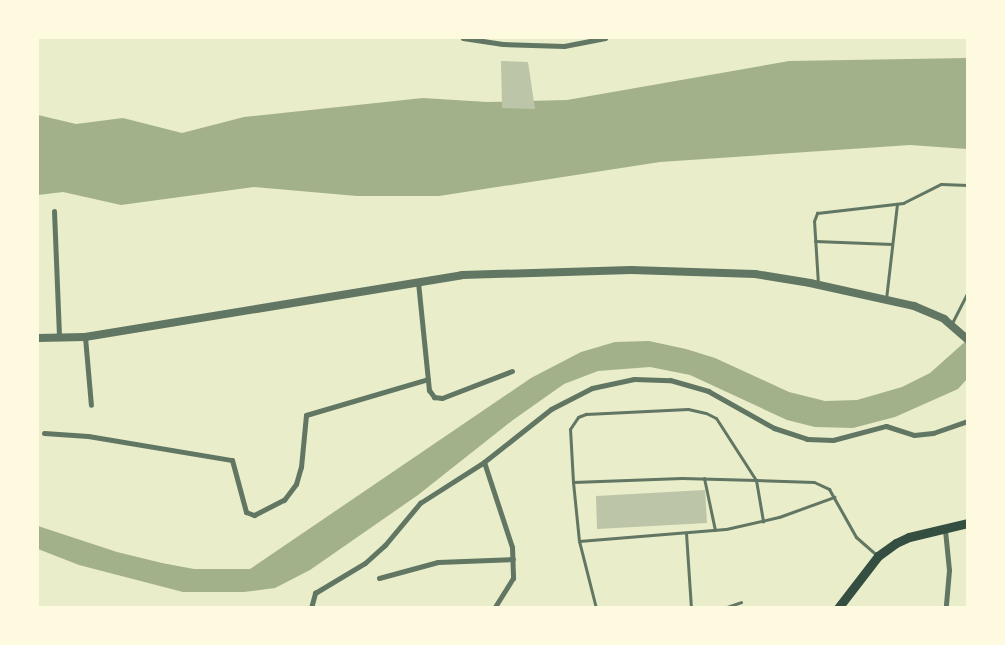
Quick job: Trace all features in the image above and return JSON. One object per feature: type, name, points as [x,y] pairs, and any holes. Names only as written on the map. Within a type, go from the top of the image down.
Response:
[{"type":"main road","points":[[838,608],[878,556],[909,537],[945,530],[968,523]]},
{"type":"street","points":[[463,38],[503,44],[564,46],[605,38]]},
{"type":"street","points":[[54,210],[59,338]]},
{"type":"street","points":[[38,338],[86,337],[462,275],[631,270],[755,274],[818,284],[914,306],[954,325],[968,340]]},
{"type":"street","points":[[418,281],[431,394],[442,398],[512,371]]},
{"type":"street","points":[[86,337],[91,405]]},
{"type":"street","points":[[44,433],[88,436],[232,460],[246,512],[254,515],[284,500],[296,484],[301,467],[306,415],[428,379]]},
{"type":"street","points":[[311,608],[314,593],[365,563],[385,545],[420,503],[484,462],[551,409],[574,396],[611,382],[634,379],[670,380],[688,384],[727,400],[774,428],[807,438],[833,440],[886,426],[914,435],[933,433],[968,421]]},
{"type":"street","points":[[484,462],[508,529],[513,559],[509,588],[494,608]]},
{"type":"street","points":[[945,530],[949,570],[946,608]]},
{"type":"street","points":[[379,578],[438,562],[513,559]]},
{"type":"lane","points":[[818,284],[814,217],[822,212],[910,202],[941,184],[968,185]]},
{"type":"lane","points":[[886,300],[897,204]]},
{"type":"lane","points":[[816,241],[892,244]]},
{"type":"lane","points":[[954,325],[968,291]]},
{"type":"lane","points":[[596,608],[579,541],[573,482],[570,429],[578,417],[688,408],[716,418],[756,480],[763,521]]},
{"type":"lane","points":[[704,478],[714,530]]},
{"type":"lane","points":[[573,482],[704,478],[822,484],[834,498],[856,537],[878,556]]},
{"type":"lane","points":[[579,541],[714,530],[763,521],[834,498]]},
{"type":"lane","points":[[686,533],[691,608]]},
{"type":"lane","points":[[724,608],[742,602]]},
{"type":"shaded area","points":[[967,58],[967,149],[910,145],[660,162],[439,196],[357,196],[254,187],[121,205],[63,192],[38,195],[38,115],[76,124],[123,118],[182,133],[244,117],[423,98],[487,102],[567,100],[789,61]]},
{"type":"shaded area","points":[[967,340],[967,379],[958,389],[895,417],[853,428],[815,427],[787,420],[690,375],[650,367],[598,371],[564,384],[513,420],[418,495],[310,570],[275,588],[244,592],[183,592],[79,565],[38,549],[38,526],[117,552],[162,563],[194,569],[250,569],[531,378],[581,352],[615,342],[649,341],[686,349],[715,358],[789,392],[825,401],[857,400],[902,387],[930,373]]},
{"type":"building","points":[[501,61],[528,62],[535,109],[502,108]]},
{"type":"building","points":[[705,490],[707,523],[597,529],[596,496]]}]
